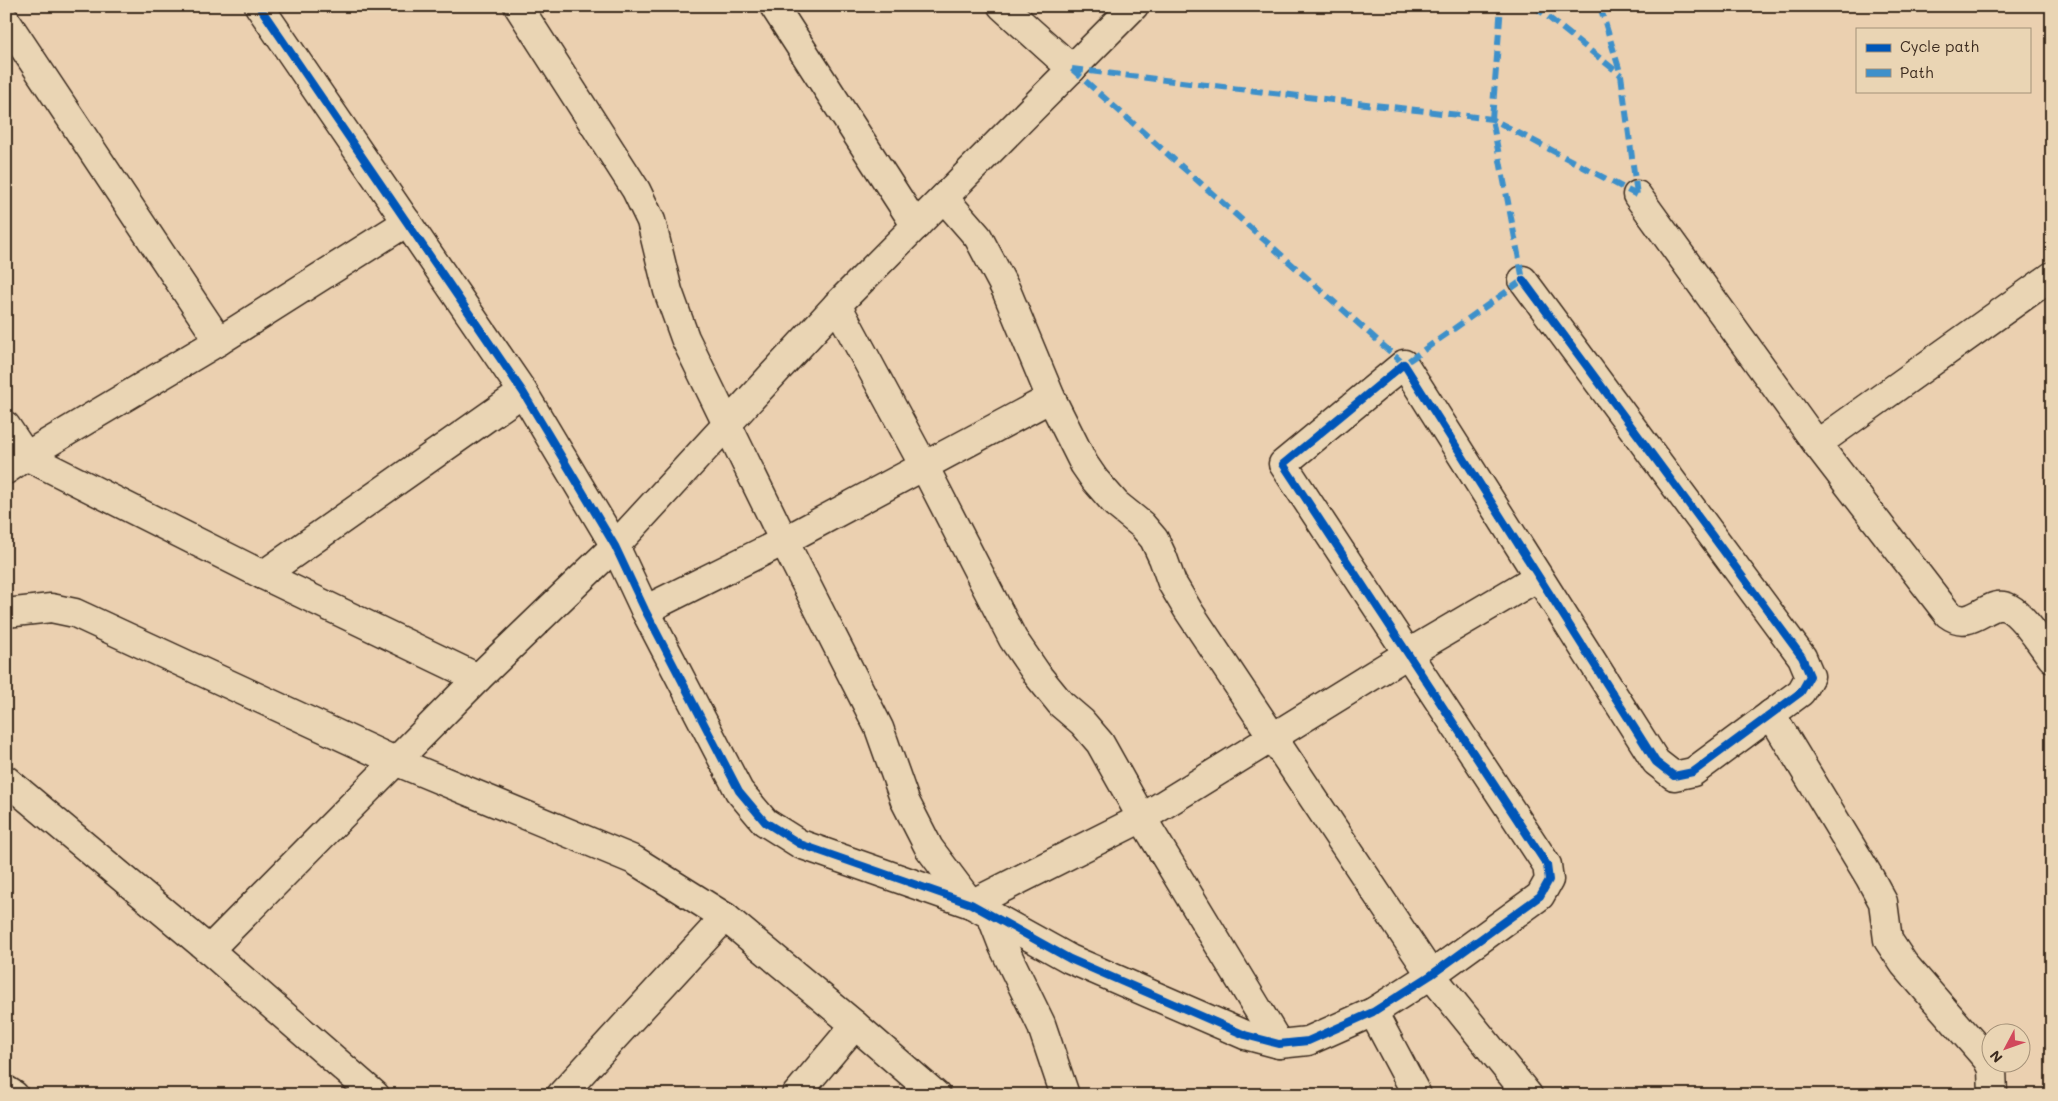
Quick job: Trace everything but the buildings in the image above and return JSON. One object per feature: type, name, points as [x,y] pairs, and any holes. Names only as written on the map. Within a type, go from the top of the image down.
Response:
[{"type":"street","points":[[259,6],[523,392],[615,546],[645,610],[739,791],[765,822],[800,844],[981,910],[1070,959],[1246,1035],[1279,1044],[1308,1041],[1373,1012],[1431,975],[1540,896],[1549,880],[1547,865],[1283,464],[1404,364],[1656,762],[1674,776],[1693,772],[1801,692],[1810,676],[1802,657],[1523,280]]},
{"type":"street","points":[[518,6],[636,190],[652,221],[668,290],[684,338],[879,728],[905,801],[929,848],[981,910],[1003,946],[1041,1024],[1065,1095]]},
{"type":"street","points":[[774,6],[916,226]]},
{"type":"street","points":[[1002,6],[1072,69]]},
{"type":"street","points":[[209,950],[478,678],[615,546],[837,305],[1134,6]]},
{"type":"street","points":[[6,20],[219,341]]},
{"type":"street","points":[[1637,195],[1817,444],[1948,614],[1956,620],[1966,621],[1998,606],[2008,607],[2020,617],[2052,658]]},
{"type":"street","points":[[944,198],[978,237],[997,272],[1050,398],[1084,464],[1116,504],[1142,525],[1154,539],[1172,583],[1431,975],[1528,1095]]},
{"type":"street","points":[[16,463],[219,341],[407,222]]},
{"type":"street","points":[[1817,444],[2052,276]]},
{"type":"street","points":[[837,305],[923,464],[1013,639],[1039,677],[1061,704],[1082,722],[1100,743],[1142,818],[1279,1044]]},
{"type":"street","points":[[263,575],[523,392]]},
{"type":"street","points":[[645,610],[784,541],[923,464],[1050,398]]},
{"type":"street","points":[[6,426],[16,463]]},
{"type":"street","points":[[16,463],[263,575],[478,678]]},
{"type":"street","points":[[981,910],[1142,818],[1538,577]]},
{"type":"street","points":[[6,613],[51,608],[75,613],[395,761],[634,860],[725,917],[936,1095]]},
{"type":"street","points":[[1771,714],[1883,902],[1888,940],[1904,964],[1987,1059],[1992,1068],[1993,1095]]},
{"type":"street","points":[[6,780],[209,950],[375,1095]]},
{"type":"street","points":[[561,1095],[725,917]]},
{"type":"street","points":[[1373,1012],[1417,1095]]},
{"type":"street","points":[[796,1095],[855,1025]]},
{"type":"street","points":[[6,1090],[14,1095]]},
{"type":"marked path","points":[[1072,69],[1404,364],[1523,280],[1492,119],[1501,6]]},
{"type":"marked path","points":[[1534,6],[1621,75]]},
{"type":"marked path","points":[[1600,6],[1621,75],[1637,195]]},
{"type":"marked path","points":[[1072,69],[1492,119],[1637,195]]},
{"type":"cycle path","points":[[259,6],[523,392],[615,546],[645,610],[739,791],[765,822],[800,844],[971,904],[1070,959],[1245,1035],[1279,1044],[1308,1041],[1373,1012],[1431,975],[1540,896],[1549,880],[1547,865],[1283,464],[1404,364],[1656,762],[1674,776],[1693,772],[1801,692],[1810,676],[1802,657],[1523,280]]}]
